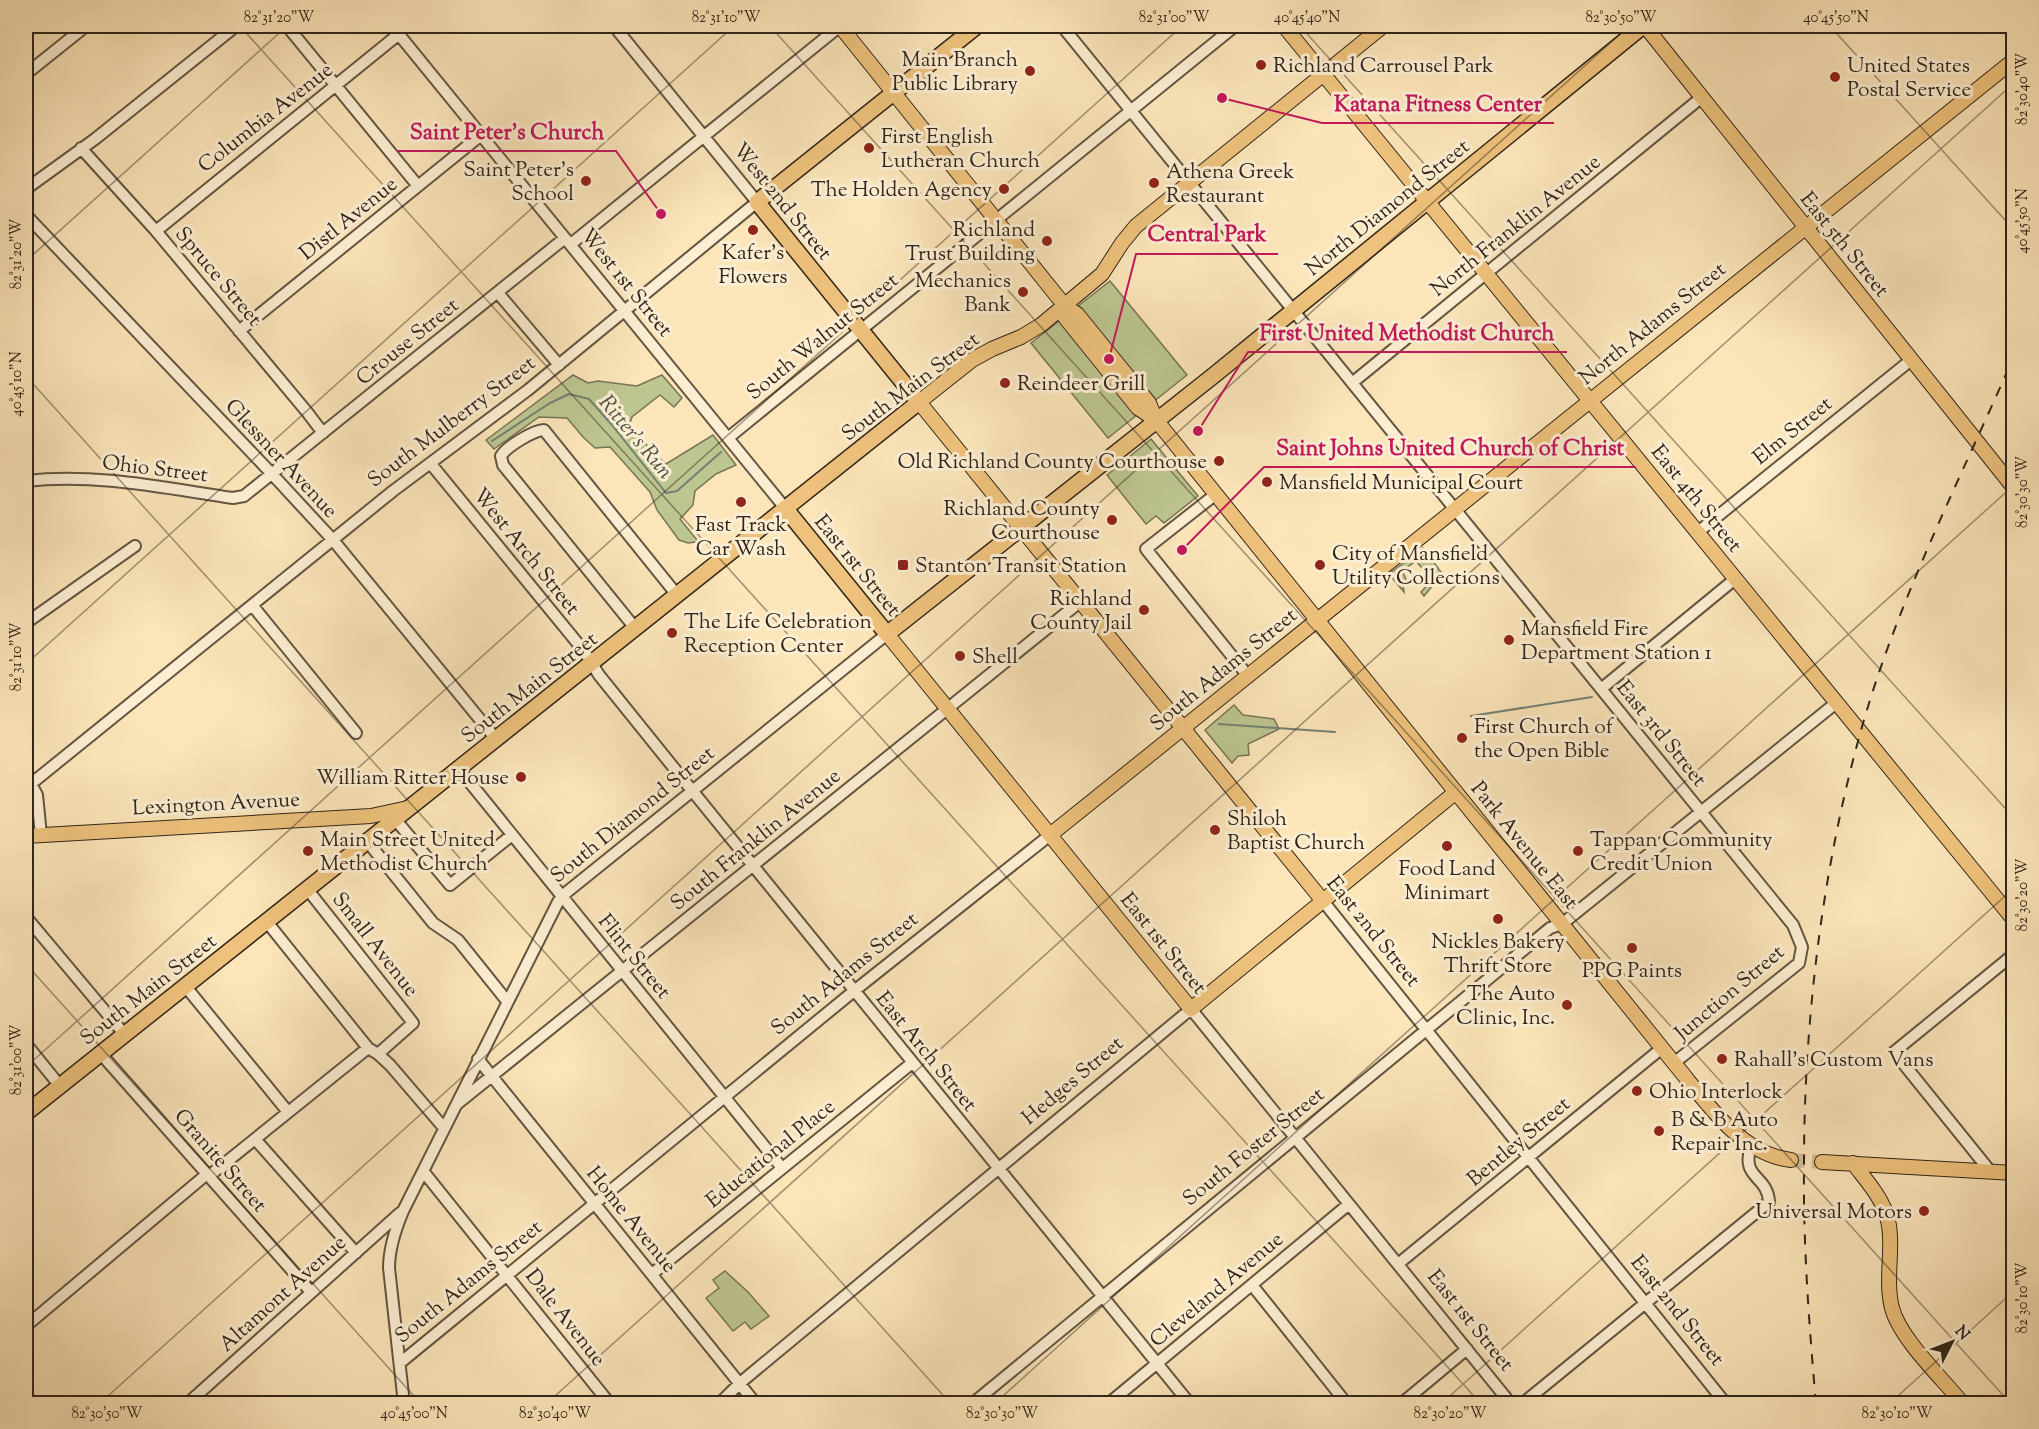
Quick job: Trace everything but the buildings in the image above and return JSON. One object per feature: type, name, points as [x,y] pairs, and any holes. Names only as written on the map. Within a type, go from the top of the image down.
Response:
[{"type":"highway","name":"South Mulberry Street","points":[[757,202],[977,26]]},
{"type":"highway","name":"North Diamond Street","points":[[1156,420],[1644,26]]},
{"type":"highway","name":"West 2nd Street","points":[[757,202],[919,402]]},
{"type":"highway","name":"South Main Street","points":[[26,1113],[919,402]]},
{"type":"highway","name":"South Diamond Street","points":[[887,634],[1156,420]]},
{"type":"highway","name":"East 1st Street","points":[[785,508],[887,634]]},
{"type":"main road","name":"Park Avenue East","points":[[840,26],[1065,306],[1077,314],[1138,389],[1149,404],[1156,420],[1674,1064],[1723,1120],[1751,1146],[1768,1155],[1791,1160]]},
{"type":"main road","name":"East 4th Street","points":[[1284,26],[2013,920]]},
{"type":"main road","name":"South Main Street","points":[[919,402],[972,360],[1031,332],[1065,306],[1106,270],[1122,243],[1136,226],[1383,26]]},
{"type":"main road","name":"East 5th Street","points":[[1644,26],[2013,488]]},
{"type":"main road","name":"North Adams Street","points":[[1318,620],[2013,60]]},
{"type":"main road","name":"East 2nd Street","points":[[919,402],[1323,901]]},
{"type":"main road","name":"South Adams Street","points":[[1050,835],[1318,620]]},
{"type":"main road","name":"East 1st Street","points":[[887,634],[1191,1009]]},
{"type":"main road","name":"Hedges Street","points":[[1191,1009],[1456,792]]},
{"type":"main road","name":"Lexington Avenue","points":[[26,836],[371,816],[408,808]]},
{"type":"main road","points":[[1822,1162],[2013,1173]]},
{"type":"main road","points":[[1853,1163],[1876,1192],[1887,1219],[1890,1293],[1898,1322],[1919,1352],[1963,1404]]},
{"type":"street","points":[[26,74],[86,26]]},
{"type":"street","points":[[26,189],[236,26]]},
{"type":"street","points":[[287,26],[418,186]]},
{"type":"street","name":"West 2nd Street","points":[[614,26],[757,202]]},
{"type":"street","name":"Crouse Street","points":[[272,474],[498,293],[703,136],[840,26]]},
{"type":"street","name":"East 3rd Street","points":[[1062,26],[1793,925],[1802,947]]},
{"type":"street","name":"South Walnut Street","points":[[728,438],[1236,26]]},
{"type":"street","name":"Columbia Avenue","points":[[156,231],[336,86],[395,30]]},
{"type":"street","name":"West 1st Street","points":[[395,30],[785,508]]},
{"type":"street","name":"North Franklin Avenue","points":[[1352,383],[1702,97]]},
{"type":"street","name":"Distl Avenue","points":[[239,331],[481,135]]},
{"type":"street","name":"Spruce Street","points":[[81,148],[156,231],[323,434]]},
{"type":"street","name":"South Mulberry Street","points":[[29,778],[252,605],[393,491],[559,365],[757,202]]},
{"type":"street","name":"Glessner Avenue","points":[[26,215],[333,540],[496,740]]},
{"type":"street","points":[[498,293],[559,365]]},
{"type":"street","name":"Elm Street","points":[[1698,532],[1911,360]]},
{"type":"street","points":[[635,628],[503,465],[501,456],[504,450],[537,430],[544,430],[677,595]]},
{"type":"street","name":"West Arch Street","points":[[431,464],[584,651],[592,664]]},
{"type":"street","name":"Ohio Street","points":[[26,481],[63,478],[101,480],[239,498],[252,491],[272,474]]},
{"type":"street","points":[[1216,494],[1146,549],[1248,676]]},
{"type":"street","points":[[26,622],[135,546]]},
{"type":"street","points":[[1601,689],[1736,579]]},
{"type":"street","name":"South Franklin Avenue","points":[[455,1106],[1081,602]]},
{"type":"street","points":[[252,605],[356,733]]},
{"type":"street","name":"South Diamond Street","points":[[404,1404],[389,1258],[393,1237],[403,1211],[478,1059],[562,896],[887,634]]},
{"type":"street","name":"East Arch Street","points":[[592,664],[692,791],[1190,1404]]},
{"type":"street","name":"South Foster Street","points":[[972,1404],[1425,1029],[1550,928],[1562,924],[1836,703]]},
{"type":"street","name":"Flint Street","points":[[459,769],[782,1168]]},
{"type":"street","points":[[29,778],[38,801],[40,835]]},
{"type":"street","points":[[395,819],[450,885],[512,835]]},
{"type":"street","name":"South Adams Street","points":[[400,1363],[854,991],[1050,835]]},
{"type":"street","points":[[367,841],[433,923],[458,940],[507,1001]]},
{"type":"street","name":"Small Avenue","points":[[308,890],[413,1023],[373,1051]]},
{"type":"street","name":"East 2nd Street","points":[[1323,901],[1726,1404]]},
{"type":"street","points":[[26,917],[125,1035]]},
{"type":"street","points":[[267,922],[373,1051],[390,1065],[444,1128]]},
{"type":"street","name":"Junction Street","points":[[1674,1064],[1799,963],[1802,947]]},
{"type":"street","points":[[1990,1171],[1894,1052],[2013,954]]},
{"type":"street","points":[[186,987],[288,1112]]},
{"type":"street","name":"East 1st Street","points":[[1191,1009],[1511,1404]]},
{"type":"street","name":"Hedges Street","points":[[719,1404],[740,1383],[1191,1009]]},
{"type":"street","points":[[26,1044],[60,1086]]},
{"type":"street","name":"Bentley Street","points":[[1398,1264],[1662,1048]]},
{"type":"street","points":[[26,1326],[208,1175],[288,1112],[373,1051]]},
{"type":"street","name":"Granite Street","points":[[101,1054],[311,1293]]},
{"type":"street","name":"Home Avenue","points":[[478,1059],[756,1404]]},
{"type":"street","name":"Educational Place","points":[[652,1274],[912,1063]]},
{"type":"street","points":[[255,1138],[356,1253]]},
{"type":"street","points":[[1522,1404],[1646,1305],[1769,1202],[1766,1188],[1749,1168],[1751,1146]]},
{"type":"street","name":"Dale Avenue","points":[[423,1171],[610,1404]]},
{"type":"street","name":"Cleveland Avenue","points":[[1108,1404],[1349,1204]]},
{"type":"street","name":"Altamont Avenue","points":[[187,1404],[403,1211]]},
{"type":"street","points":[[1252,1285],[1347,1404]]},
{"type":"street","points":[[1401,1404],[1467,1349]]},
{"type":"green space","points":[[1110,281],[1187,375],[1108,438],[1031,343]]},
{"type":"green space","points":[[573,375],[588,383],[598,381],[637,386],[662,375],[682,398],[674,407],[660,395],[632,417],[629,426],[666,464],[713,435],[736,465],[716,474],[695,491],[693,505],[680,519],[697,540],[696,542],[688,543],[679,540],[657,510],[650,492],[610,447],[595,448],[567,418],[539,417],[494,449],[486,440]]},
{"type":"green space","points":[[1151,439],[1198,496],[1164,523],[1156,516],[1146,524],[1107,475]]},
{"type":"green space","points":[[1423,548],[1444,576],[1440,584],[1433,585],[1424,596],[1421,592],[1432,580],[1416,561],[1402,571],[1406,579],[1403,585],[1404,592],[1389,574]]},
{"type":"green space","points":[[1234,705],[1243,715],[1274,719],[1279,729],[1248,744],[1249,755],[1238,756],[1232,763],[1205,730]]},
{"type":"green space","points":[[725,1271],[769,1316],[751,1329],[745,1322],[733,1331],[706,1298],[719,1288],[713,1280]]},
{"type":"waterway","name":"Ritter's Run","points":[[492,441],[550,403],[569,394],[589,399],[666,493],[677,491],[721,452]]},
{"type":"waterway","name":"Ritter's Run","points":[[1471,716],[1592,697]]},
{"type":"waterway","points":[[1219,724],[1335,732]]},
{"type":"tunnel","points":[[1791,1160],[1822,1162]]},
{"type":"railway","points":[[1816,1404],[1806,1254],[1805,1110],[1807,1056],[1818,947],[1835,839],[1860,734],[1892,637],[1930,542],[2014,356]]},
{"type":"place","name":"Richland Carrousel Park","points":[[1261,65]]},
{"type":"place","name":"Main Branch Public Library","points":[[1030,71]]},
{"type":"place","name":"United States Postal Service","points":[[1835,77]]},
{"type":"place","name":"Katana Fitness Center","points":[[1222,98]]},
{"type":"place","name":"First English Lutheran Church","points":[[869,148]]},
{"type":"place","name":"Saint Peter's School","points":[[586,181]]},
{"type":"place","name":"Athena Greek Restaurant","points":[[1154,183]]},
{"type":"place","name":"The Holden Agency","points":[[1004,189]]},
{"type":"place","name":"Saint Peter's Church","points":[[661,214]]},
{"type":"place","name":"Kafer's Flowers","points":[[753,230]]},
{"type":"place","name":"Richland Trust Building","points":[[1047,241]]},
{"type":"place","name":"Mechanics Bank","points":[[1023,292]]},
{"type":"place","name":"Central Park","points":[[1109,359]]},
{"type":"place","name":"Reindeer Grill","points":[[1005,383]]},
{"type":"place","name":"First United Methodist Church","points":[[1198,431]]},
{"type":"place","name":"Old Richland County Courthouse","points":[[1219,461]]},
{"type":"place","name":"Mansfield Municipal Court","points":[[1267,482]]},
{"type":"place","name":"Fast Track Car Wash","points":[[741,502]]},
{"type":"place","name":"Richland County Courthouse","points":[[1112,520]]},
{"type":"place","name":"Saint Johns United Church of Christ","points":[[1182,550]]},
{"type":"place","name":"Stanton Transit Station","points":[[903,565]]},
{"type":"place","name":"City of Mansfield Utility Collections","points":[[1320,565]]},
{"type":"place","name":"Richland County Jail","points":[[1144,610]]},
{"type":"place","name":"The Life Celebration Reception Center","points":[[672,633]]},
{"type":"place","name":"Mansfield Fire Department Station 1","points":[[1509,640]]},
{"type":"place","name":"Shell","points":[[960,656]]},
{"type":"place","name":"First Church of the Open Bible","points":[[1462,738]]},
{"type":"place","name":"William Ritter House","points":[[521,777]]},
{"type":"place","name":"Shiloh Baptist Church","points":[[1215,830]]},
{"type":"place","name":"Food Land Minimart","points":[[1447,846]]},
{"type":"place","name":"Main Street United Methodist Church","points":[[308,851]]},
{"type":"place","name":"Tappan Community Credit Union","points":[[1578,851]]},
{"type":"place","name":"Nickles Bakery Thrift Store","points":[[1498,919]]},
{"type":"place","name":"PPG Paints","points":[[1632,948]]},
{"type":"place","name":"The Auto Clinic, Inc.","points":[[1567,1005]]},
{"type":"place","name":"Rahall's Custom Vans","points":[[1722,1059]]},
{"type":"place","name":"Ohio Interlock","points":[[1637,1091]]},
{"type":"place","name":"B & B Auto Repair Inc.","points":[[1659,1131]]},
{"type":"place","name":"Universal Motors","points":[[1924,1211]]}]
